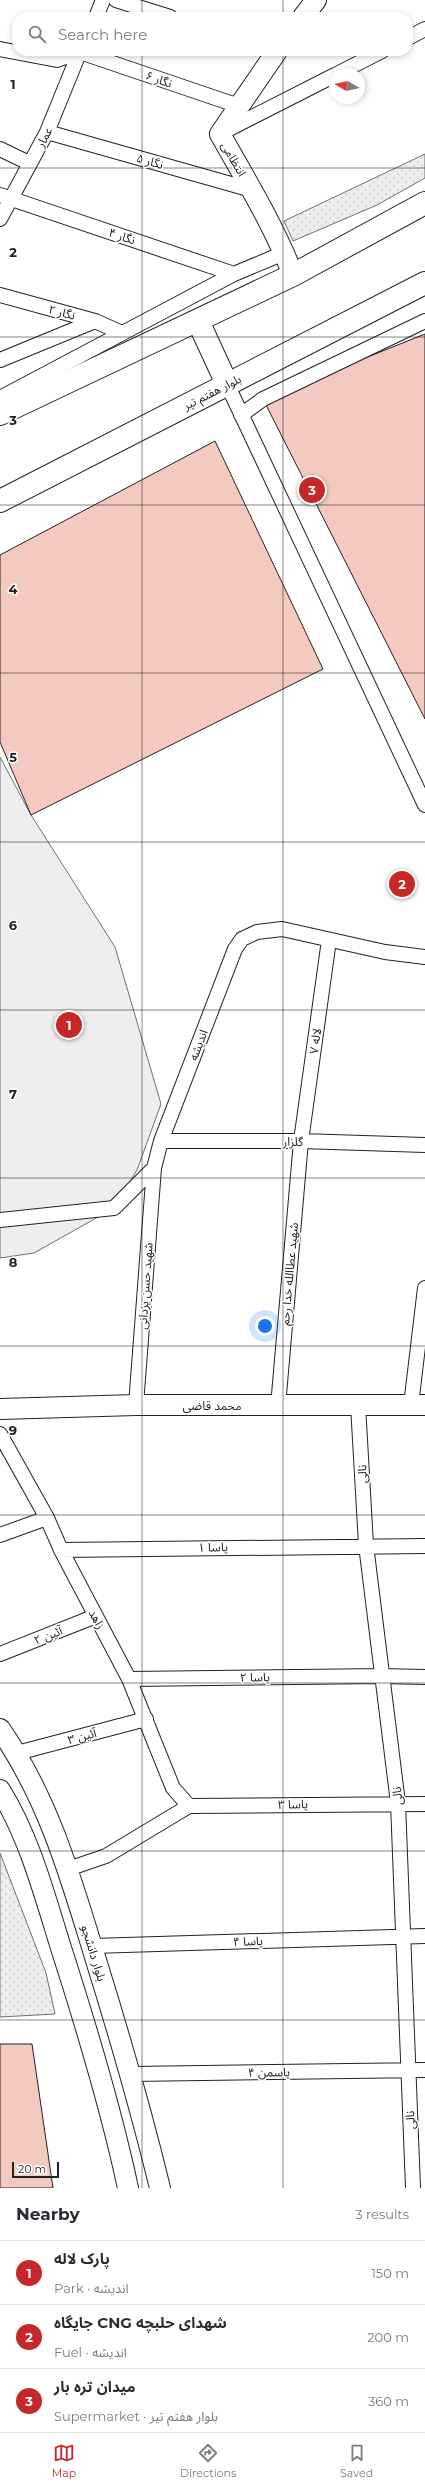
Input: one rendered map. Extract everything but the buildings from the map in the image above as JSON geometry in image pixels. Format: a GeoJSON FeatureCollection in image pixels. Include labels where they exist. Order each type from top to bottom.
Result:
{"type":"FeatureCollection","features":[{"type":"Feature","properties":{"kind":"main road"},"geometry":{"type":"LineString","coordinates":[[307,12],[316,0]]}},
{"type":"Feature","properties":{"kind":"main road","name":"انتظامی"},"geometry":{"type":"LineString","coordinates":[[274,56],[220,134],[252,190],[284,253],[293,275]]}},
{"type":"Feature","properties":{"kind":"main road"},"geometry":{"type":"LineString","coordinates":[[0,414],[293,275],[425,203]]}},
{"type":"Feature","properties":{"kind":"main road","name":"بلوار هفتم تیر"},"geometry":{"type":"LineString","coordinates":[[0,501],[425,283]]}},
{"type":"Feature","properties":{"kind":"main road"},"geometry":{"type":"LineString","coordinates":[[198,321],[227,384]]}},
{"type":"Feature","properties":{"kind":"main road","name":"محمد قاضی"},"geometry":{"type":"LineString","coordinates":[[0,1409],[136,1405],[418,1405]]}},
{"type":"Feature","properties":{"kind":"main road","name":"بلوار دانشجو"},"geometry":{"type":"LineString","coordinates":[[0,1729],[17,1753],[46,1810],[68,1869],[131,2074],[160,2188]]}},
{"type":"Feature","properties":{"kind":"main road"},"geometry":{"type":"LineString","coordinates":[[0,1790],[11,1808],[44,1893],[117,2135],[128,2188]]}},
{"type":"Feature","properties":{"kind":"main road"},"geometry":{"type":"LineString","coordinates":[[117,2135],[146,2130]]}},
{"type":"Feature","properties":{"kind":"street"},"geometry":{"type":"LineString","coordinates":[[98,12],[103,0]]}},
{"type":"Feature","properties":{"kind":"street"},"geometry":{"type":"LineString","coordinates":[[116,0],[154,12]]}},
{"type":"Feature","properties":{"kind":"street"},"geometry":{"type":"LineString","coordinates":[[413,35],[425,29]]}},
{"type":"Feature","properties":{"kind":"street"},"geometry":{"type":"LineString","coordinates":[[0,49],[12,51]]}},
{"type":"Feature","properties":{"kind":"street"},"geometry":{"type":"LineString","coordinates":[[36,56],[57,60],[67,56]]}},
{"type":"Feature","properties":{"kind":"street","name":"عمار"},"geometry":{"type":"LineString","coordinates":[[0,219],[6,197],[29,163],[47,132],[78,56]]}},
{"type":"Feature","properties":{"kind":"street","name":"نگار ۶"},"geometry":{"type":"LineString","coordinates":[[94,56],[239,106]]}},
{"type":"Feature","properties":{"kind":"street"},"geometry":{"type":"LineString","coordinates":[[348,68],[372,56]]}},
{"type":"Feature","properties":{"kind":"street"},"geometry":{"type":"LineString","coordinates":[[220,134],[329,78]]}},
{"type":"Feature","properties":{"kind":"street","name":"نگار ۵"},"geometry":{"type":"LineString","coordinates":[[47,132],[252,190]]}},
{"type":"Feature","properties":{"kind":"street"},"geometry":{"type":"LineString","coordinates":[[0,149],[29,163]]}},
{"type":"Feature","properties":{"kind":"street","name":"نگار ۴"},"geometry":{"type":"LineString","coordinates":[[6,197],[234,274]]}},
{"type":"Feature","properties":{"kind":"street"},"geometry":{"type":"LineString","coordinates":[[0,398],[234,274],[284,253]]}},
{"type":"Feature","properties":{"kind":"street","name":"نگار ۲"},"geometry":{"type":"LineString","coordinates":[[0,295],[95,321],[122,333]]}},
{"type":"Feature","properties":{"kind":"street"},"geometry":{"type":"LineString","coordinates":[[0,360],[95,321]]}},
{"type":"Feature","properties":{"kind":"street"},"geometry":{"type":"LineString","coordinates":[[240,415],[263,399],[425,321]]}},
{"type":"Feature","properties":{"kind":"street"},"geometry":{"type":"LineString","coordinates":[[227,384],[240,415],[425,805]]}},
{"type":"Feature","properties":{"kind":"street","name":"اندیشه"},"geometry":{"type":"LineString","coordinates":[[0,1220],[114,1208],[154,1168],[161,1142],[235,950],[242,939],[257,932],[282,929],[385,952],[425,957]]}},
{"type":"Feature","properties":{"kind":"street","name":"لاله ۷"},"geometry":{"type":"LineString","coordinates":[[301,1141],[329,940]]}},
{"type":"Feature","properties":{"kind":"street","name":"گلزار"},"geometry":{"type":"LineString","coordinates":[[161,1142],[301,1141],[425,1145]]}},
{"type":"Feature","properties":{"kind":"street","name":"شهید عطاالله خدا رحم"},"geometry":{"type":"LineString","coordinates":[[278,1406],[301,1141]]}},
{"type":"Feature","properties":{"kind":"street","name":"شهید حسن یزدانی"},"geometry":{"type":"LineString","coordinates":[[136,1405],[154,1168]]}},
{"type":"Feature","properties":{"kind":"street"},"geometry":{"type":"LineString","coordinates":[[418,1405],[425,1288]]}},
{"type":"Feature","properties":{"kind":"street","name":"نالی"},"geometry":{"type":"LineString","coordinates":[[358,1405],[366,1545],[381,1676],[398,1803],[413,2188]]}},
{"type":"Feature","properties":{"kind":"street","name":"زاهد"},"geometry":{"type":"LineString","coordinates":[[0,1434],[47,1518],[61,1550],[129,1679],[173,1788],[189,1806]]}},
{"type":"Feature","properties":{"kind":"street"},"geometry":{"type":"LineString","coordinates":[[0,1535],[47,1518]]}},
{"type":"Feature","properties":{"kind":"street","name":"یاسا ۱"},"geometry":{"type":"LineString","coordinates":[[61,1550],[366,1545],[425,1546]]}},
{"type":"Feature","properties":{"kind":"street","name":"آئین ۲"},"geometry":{"type":"LineString","coordinates":[[0,1654],[96,1616]]}},
{"type":"Feature","properties":{"kind":"street","name":"یاسا ۲"},"geometry":{"type":"LineString","coordinates":[[129,1679],[381,1676],[425,1677]]}},
{"type":"Feature","properties":{"kind":"street","name":"آئین ۳"},"geometry":{"type":"LineString","coordinates":[[17,1753],[146,1719]]}},
{"type":"Feature","properties":{"kind":"street","name":"یاسا ۳"},"geometry":{"type":"LineString","coordinates":[[189,1806],[398,1803],[425,1804]]}},
{"type":"Feature","properties":{"kind":"street"},"geometry":{"type":"LineString","coordinates":[[68,1869],[106,1856],[189,1806]]}},
{"type":"Feature","properties":{"kind":"street","name":"یاسا ۴"},"geometry":{"type":"LineString","coordinates":[[92,1946],[425,1936]]}},
{"type":"Feature","properties":{"kind":"street","name":"یاسمن ۴"},"geometry":{"type":"LineString","coordinates":[[131,2074],[408,2069],[425,2070]]}},
{"type":"Feature","properties":{"kind":"shaded area"},"geometry":{"type":"Polygon","coordinates":[[[425,154],[425,178],[377,205],[293,241],[284,221],[425,154]]]}},
{"type":"Feature","properties":{"kind":"shaded area"},"geometry":{"type":"Polygon","coordinates":[[[0,757],[31,815],[115,947],[161,1104],[137,1170],[114,1208],[34,1253],[0,1258],[0,757]]]}},
{"type":"Feature","properties":{"kind":"shaded area"},"geometry":{"type":"Polygon","coordinates":[[[0,1853],[46,1973],[55,2014],[0,2017],[0,1853]]]}},
{"type":"Feature","properties":{"kind":"place","name":"میدان تره بار"},"geometry":{"type":"Point","coordinates":[312,490]}},
{"type":"Feature","properties":{"kind":"place","name":"جایگاه CNG شهدای حلبچه"},"geometry":{"type":"Point","coordinates":[402,884]}},
{"type":"Feature","properties":{"kind":"place","name":"پارک لاله"},"geometry":{"type":"Point","coordinates":[69,1025]}}]}
